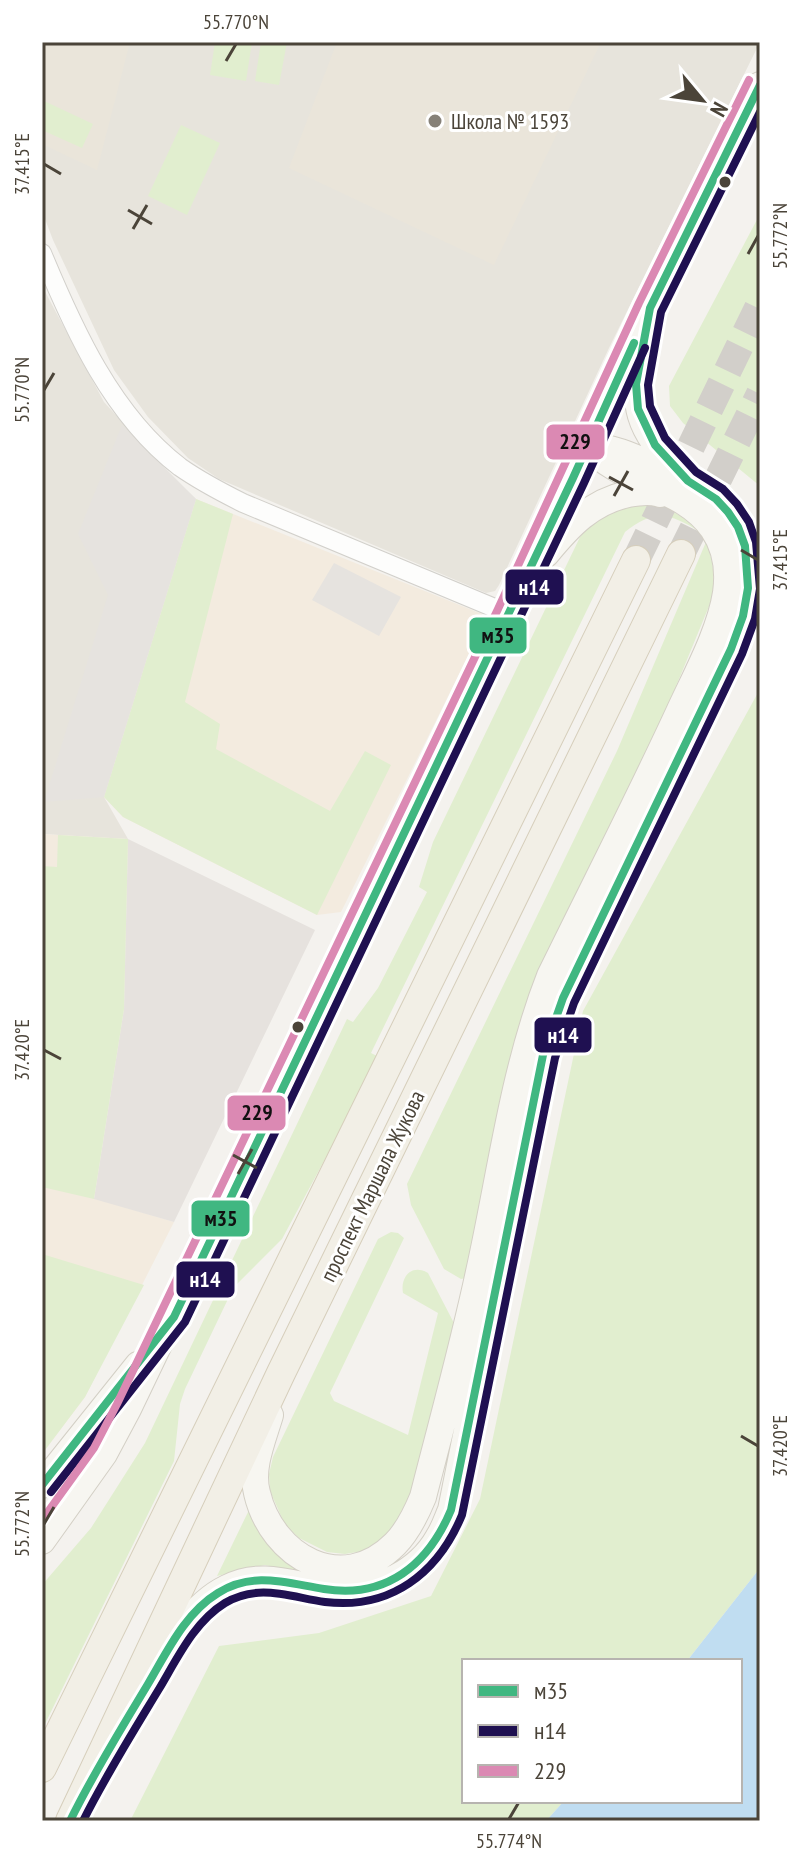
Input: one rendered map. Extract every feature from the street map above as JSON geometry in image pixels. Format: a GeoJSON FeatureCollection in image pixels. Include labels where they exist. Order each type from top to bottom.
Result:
{"type":"FeatureCollection","features":[{"type":"Feature","properties":{"kind":"main road"},"geometry":{"type":"LineString","coordinates":[[42,1541],[104,1454],[174,1317],[509,614],[650,308],[760,85]]}},
{"type":"Feature","properties":{"kind":"main road"},"geometry":{"type":"LineString","coordinates":[[281,1373],[255,1472],[256,1492],[270,1529],[283,1545],[323,1567],[348,1569],[373,1560],[395,1545],[412,1523],[423,1497],[479,1274],[526,1047],[537,1009],[550,976],[699,668],[725,596],[727,568],[722,545],[712,527],[694,510],[655,445],[638,409],[636,384],[650,308]]}},
{"type":"Feature","properties":{"kind":"main road"},"geometry":{"type":"LineString","coordinates":[[588,446],[618,450],[682,490]]}},
{"type":"Feature","properties":{"kind":"main road"},"geometry":{"type":"LineString","coordinates":[[95,1769],[186,1624],[212,1598],[228,1587],[274,1578],[341,1591],[378,1586],[403,1573],[420,1559],[438,1539],[451,1510],[543,1055],[563,998],[731,649],[743,616],[749,566],[738,527],[716,499],[682,490],[638,492],[598,504],[579,517],[524,581]]}},
{"type":"Feature","properties":{"kind":"main road","name":"проспект Маршала Жукова"},"geometry":{"type":"LineString","coordinates":[[70,1821],[281,1373],[681,554]]}},
{"type":"Feature","properties":{"kind":"main road","name":"проспект Маршала Жукова"},"geometry":{"type":"LineString","coordinates":[[44,1763],[636,560]]}},
{"type":"Feature","properties":{"kind":"main road"},"geometry":{"type":"LineString","coordinates":[[42,1485],[174,1317]]}},
{"type":"Feature","properties":{"kind":"street"},"geometry":{"type":"LineString","coordinates":[[42,253],[111,393],[147,436],[178,465],[243,503],[509,614]]}},
{"type":"Feature","properties":{"kind":"shaded area"},"geometry":{"type":"Polygon","coordinates":[[[42,42],[760,42],[609,348],[499,585],[495,591],[486,593],[219,479],[188,458],[148,417],[114,370],[42,211],[42,42]]]}},
{"type":"Feature","properties":{"kind":"shaded area"},"geometry":{"type":"Polygon","coordinates":[[[42,42],[130,42],[97,170],[42,144],[42,42]]]}},
{"type":"Feature","properties":{"kind":"shaded area","name":"Школа № 1593"},"geometry":{"type":"Polygon","coordinates":[[[337,42],[601,42],[494,265],[289,168],[337,42]]]}},
{"type":"Feature","properties":{"kind":"shaded area"},"geometry":{"type":"Polygon","coordinates":[[[42,286],[104,402],[196,499],[104,797],[128,839],[42,834],[42,286]]]}},
{"type":"Feature","properties":{"kind":"shaded area"},"geometry":{"type":"Polygon","coordinates":[[[122,425],[196,499],[104,797],[44,802],[108,595],[78,534],[122,425]]]}},
{"type":"Feature","properties":{"kind":"shaded area"},"geometry":{"type":"Polygon","coordinates":[[[196,499],[482,614],[484,621],[481,630],[341,912],[317,915],[123,817],[104,797],[196,499]]]}},
{"type":"Feature","properties":{"kind":"shaded area"},"geometry":{"type":"Polygon","coordinates":[[[334,563],[401,597],[379,636],[312,600],[334,563]]]}},
{"type":"Feature","properties":{"kind":"shaded area"},"geometry":{"type":"Polygon","coordinates":[[[42,834],[128,839],[124,1009],[94,1198],[174,1222],[85,1397],[42,1454],[42,834]]]}},
{"type":"Feature","properties":{"kind":"shaded area"},"geometry":{"type":"Polygon","coordinates":[[[128,839],[315,930],[174,1222],[94,1199],[124,1009],[128,839]]]}},
{"type":"Feature","properties":{"kind":"green space"},"geometry":{"type":"Polygon","coordinates":[[[215,42],[252,42],[246,81],[210,75],[215,42]]]}},
{"type":"Feature","properties":{"kind":"green space"},"geometry":{"type":"Polygon","coordinates":[[[261,42],[287,42],[279,85],[255,81],[261,42]]]}},
{"type":"Feature","properties":{"kind":"green space"},"geometry":{"type":"Polygon","coordinates":[[[42,100],[93,124],[82,148],[42,130],[42,100]]]}},
{"type":"Feature","properties":{"kind":"green space"},"geometry":{"type":"Polygon","coordinates":[[[181,125],[220,143],[187,215],[148,196],[181,125]]]}},
{"type":"Feature","properties":{"kind":"green space"},"geometry":{"type":"Polygon","coordinates":[[[760,214],[760,486],[683,423],[670,406],[669,386],[760,214]]]}},
{"type":"Feature","properties":{"kind":"green space"},"geometry":{"type":"Polygon","coordinates":[[[196,499],[233,514],[185,702],[220,724],[216,749],[330,811],[365,751],[391,765],[317,915],[123,817],[104,797],[196,499]]]}},
{"type":"Feature","properties":{"kind":"green space"},"geometry":{"type":"Polygon","coordinates":[[[653,504],[678,515],[700,532],[662,516],[644,520],[625,532],[371,1053],[379,1057],[373,1070],[282,1239],[237,1284],[228,1299],[180,1404],[174,1461],[42,1730],[42,1585],[91,1528],[145,1443],[347,1019],[353,1022],[378,988],[427,892],[419,887],[433,842],[580,537],[604,515],[653,504]]]}},
{"type":"Feature","properties":{"kind":"green space"},"geometry":{"type":"Polygon","coordinates":[[[706,542],[713,570],[712,599],[644,764],[466,1278],[461,1279],[444,1269],[411,1205],[407,1184],[617,751],[706,542]]]}},
{"type":"Feature","properties":{"kind":"green space"},"geometry":{"type":"Polygon","coordinates":[[[760,689],[760,1568],[689,1659],[462,1659],[462,1803],[562,1803],[546,1821],[130,1821],[219,1646],[319,1633],[431,1596],[480,1499],[583,1011],[760,689]]]}},
{"type":"Feature","properties":{"kind":"green space"},"geometry":{"type":"Polygon","coordinates":[[[58,835],[128,839],[124,1009],[94,1199],[42,1187],[42,866],[57,867],[58,835]]]}},
{"type":"Feature","properties":{"kind":"green space"},"geometry":{"type":"Polygon","coordinates":[[[391,1232],[404,1238],[330,1393],[334,1401],[408,1435],[438,1313],[403,1293],[403,1282],[408,1273],[422,1270],[428,1273],[456,1327],[414,1495],[391,1536],[363,1551],[345,1554],[327,1552],[299,1538],[285,1525],[270,1491],[269,1474],[273,1457],[378,1239],[391,1232]]]}},
{"type":"Feature","properties":{"kind":"green space"},"geometry":{"type":"Polygon","coordinates":[[[42,1254],[144,1285],[85,1397],[42,1454],[42,1254]]]}},
{"type":"Feature","properties":{"kind":"green space"},"geometry":{"type":"Polygon","coordinates":[[[249,1510],[307,1574],[265,1565],[217,1576],[249,1510]]]}},
{"type":"Feature","properties":{"kind":"water"},"geometry":{"type":"Polygon","coordinates":[[[760,1568],[760,1821],[546,1821],[562,1803],[742,1803],[742,1659],[689,1659],[760,1568]]]}},
{"type":"Feature","properties":{"kind":"tunnel"},"geometry":{"type":"LineString","coordinates":[[636,560],[760,304]]}},
{"type":"Feature","properties":{"kind":"tunnel"},"geometry":{"type":"LineString","coordinates":[[681,554],[760,394]]}},
{"type":"Feature","properties":{"kind":"transit line","name":"229"},"geometry":{"type":"LineString","coordinates":[[42,1520],[94,1448],[117,1404],[498,609],[639,303],[749,80]]}},
{"type":"Feature","properties":{"kind":"transit line","name":"м35"},"geometry":{"type":"LineString","coordinates":[[70,1821],[170,1646],[186,1622],[206,1601],[231,1586],[257,1580],[346,1591],[385,1583],[417,1562],[430,1547],[451,1510],[543,1055],[563,998],[731,649],[743,616],[748,588],[745,546],[738,527],[716,499],[688,481],[655,445],[638,409],[636,384],[650,308],[760,85]]}},
{"type":"Feature","properties":{"kind":"transit line","name":"н14"},"geometry":{"type":"LineString","coordinates":[[83,1821],[180,1654],[195,1631],[214,1611],[237,1597],[250,1594],[274,1593],[349,1603],[391,1593],[426,1570],[452,1536],[462,1515],[555,1058],[574,1003],[742,654],[755,619],[760,589],[756,542],[749,522],[723,489],[696,472],[665,438],[650,406],[648,385],[661,312],[760,112]]}},
{"type":"Feature","properties":{"kind":"transit line","name":"м35"},"geometry":{"type":"LineString","coordinates":[[42,1485],[174,1317],[573,478],[634,343]]}},
{"type":"Feature","properties":{"kind":"transit line","name":"н14"},"geometry":{"type":"LineString","coordinates":[[51,1492],[185,1322],[584,483],[645,348]]}},
{"type":"Feature","properties":{"kind":"place","name":"Школа № 1593"},"geometry":{"type":"Point","coordinates":[435,121]}}]}
